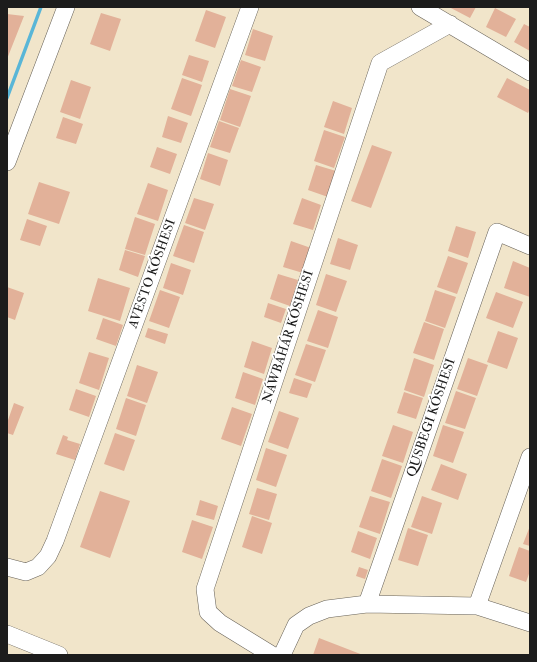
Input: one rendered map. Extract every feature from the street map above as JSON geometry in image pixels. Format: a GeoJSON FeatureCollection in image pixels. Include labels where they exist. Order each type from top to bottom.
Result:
{"type":"FeatureCollection","features":[{"type":"Feature","properties":{"kind":"street"},"geometry":{"type":"LineString","coordinates":[[7,162],[14,126],[66,7]]}},
{"type":"Feature","properties":{"kind":"street","name":"AVESTO KÓSHESI"},"geometry":{"type":"LineString","coordinates":[[7,567],[26,572],[38,567],[48,556],[55,540],[250,7]]}},
{"type":"Feature","properties":{"kind":"street"},"geometry":{"type":"LineString","coordinates":[[420,7],[530,72]]}},
{"type":"Feature","properties":{"kind":"street","name":"NÁWBÁHÁR KÓSHESI"},"geometry":{"type":"LineString","coordinates":[[272,655],[220,623],[208,612],[205,589],[380,63],[450,24]]}},
{"type":"Feature","properties":{"kind":"street","name":"QUSBEGI KÓSHESI"},"geometry":{"type":"LineString","coordinates":[[367,604],[497,232],[530,246]]}},
{"type":"Feature","properties":{"kind":"street"},"geometry":{"type":"LineString","coordinates":[[477,606],[530,457]]}},
{"type":"Feature","properties":{"kind":"street"},"geometry":{"type":"LineString","coordinates":[[282,655],[296,625],[309,616],[327,609],[367,604],[477,606],[530,623]]}},
{"type":"Feature","properties":{"kind":"street"},"geometry":{"type":"LineString","coordinates":[[7,634],[59,655]]}},
{"type":"Feature","properties":{"kind":"building"},"geometry":{"type":"Polygon","coordinates":[[[449,7],[476,7],[470,18],[449,7]]]}},
{"type":"Feature","properties":{"kind":"building"},"geometry":{"type":"Polygon","coordinates":[[[495,8],[516,19],[506,37],[486,27],[495,8]]]}},
{"type":"Feature","properties":{"kind":"building"},"geometry":{"type":"Polygon","coordinates":[[[206,10],[226,17],[215,48],[195,41],[206,10]]]}},
{"type":"Feature","properties":{"kind":"building"},"geometry":{"type":"Polygon","coordinates":[[[101,13],[121,19],[110,51],[90,44],[101,13]]]}},
{"type":"Feature","properties":{"kind":"building"},"geometry":{"type":"Polygon","coordinates":[[[7,14],[24,16],[7,59],[7,14]]]}},
{"type":"Feature","properties":{"kind":"building"},"geometry":{"type":"Polygon","coordinates":[[[524,24],[530,27],[530,51],[514,42],[524,24]]]}},
{"type":"Feature","properties":{"kind":"building"},"geometry":{"type":"Polygon","coordinates":[[[253,29],[273,36],[265,61],[245,55],[253,29]]]}},
{"type":"Feature","properties":{"kind":"building"},"geometry":{"type":"Polygon","coordinates":[[[189,55],[209,61],[202,82],[182,75],[189,55]]]}},
{"type":"Feature","properties":{"kind":"building"},"geometry":{"type":"Polygon","coordinates":[[[241,60],[261,67],[252,92],[232,86],[241,60]]]}},
{"type":"Feature","properties":{"kind":"building"},"geometry":{"type":"Polygon","coordinates":[[[182,78],[202,85],[191,116],[171,109],[182,78]]]}},
{"type":"Feature","properties":{"kind":"building"},"geometry":{"type":"Polygon","coordinates":[[[507,78],[530,90],[530,109],[528,113],[497,97],[507,78]]]}},
{"type":"Feature","properties":{"kind":"building"},"geometry":{"type":"Polygon","coordinates":[[[71,80],[91,87],[80,119],[60,112],[71,80]]]}},
{"type":"Feature","properties":{"kind":"building"},"geometry":{"type":"Polygon","coordinates":[[[230,89],[251,96],[240,127],[220,120],[230,89]]]}},
{"type":"Feature","properties":{"kind":"building"},"geometry":{"type":"Polygon","coordinates":[[[333,101],[352,108],[344,134],[324,127],[333,101]]]}},
{"type":"Feature","properties":{"kind":"building"},"geometry":{"type":"Polygon","coordinates":[[[168,116],[188,123],[181,143],[162,137],[168,116]]]}},
{"type":"Feature","properties":{"kind":"building"},"geometry":{"type":"Polygon","coordinates":[[[63,117],[83,124],[76,144],[56,138],[63,117]]]}},
{"type":"Feature","properties":{"kind":"building"},"geometry":{"type":"Polygon","coordinates":[[[219,121],[239,128],[230,153],[210,147],[219,121]]]}},
{"type":"Feature","properties":{"kind":"building"},"geometry":{"type":"Polygon","coordinates":[[[324,130],[345,137],[334,168],[314,161],[324,130]]]}},
{"type":"Feature","properties":{"kind":"building"},"geometry":{"type":"Polygon","coordinates":[[[372,145],[392,152],[371,208],[351,201],[372,145]]]}},
{"type":"Feature","properties":{"kind":"building"},"geometry":{"type":"Polygon","coordinates":[[[157,147],[177,154],[170,174],[150,167],[157,147]]]}},
{"type":"Feature","properties":{"kind":"building"},"geometry":{"type":"Polygon","coordinates":[[[208,153],[228,160],[220,186],[200,179],[208,153]]]}},
{"type":"Feature","properties":{"kind":"building"},"geometry":{"type":"Polygon","coordinates":[[[316,165],[336,171],[328,197],[308,190],[316,165]]]}},
{"type":"Feature","properties":{"kind":"building"},"geometry":{"type":"Polygon","coordinates":[[[39,182],[70,192],[59,224],[28,214],[39,182]]]}},
{"type":"Feature","properties":{"kind":"building"},"geometry":{"type":"Polygon","coordinates":[[[148,183],[168,190],[158,221],[137,214],[148,183]]]}},
{"type":"Feature","properties":{"kind":"building"},"geometry":{"type":"Polygon","coordinates":[[[194,198],[214,204],[205,230],[185,223],[194,198]]]}},
{"type":"Feature","properties":{"kind":"building"},"geometry":{"type":"Polygon","coordinates":[[[302,198],[321,205],[313,230],[293,224],[302,198]]]}},
{"type":"Feature","properties":{"kind":"building"},"geometry":{"type":"Polygon","coordinates":[[[135,217],[155,224],[145,255],[125,249],[135,217]]]}},
{"type":"Feature","properties":{"kind":"building"},"geometry":{"type":"Polygon","coordinates":[[[27,219],[47,226],[40,246],[20,240],[27,219]]]}},
{"type":"Feature","properties":{"kind":"building"},"geometry":{"type":"Polygon","coordinates":[[[184,225],[204,232],[194,263],[173,256],[184,225]]]}},
{"type":"Feature","properties":{"kind":"building"},"geometry":{"type":"Polygon","coordinates":[[[456,226],[476,232],[468,258],[448,251],[456,226]]]}},
{"type":"Feature","properties":{"kind":"building"},"geometry":{"type":"Polygon","coordinates":[[[338,238],[358,245],[350,270],[330,264],[338,238]]]}},
{"type":"Feature","properties":{"kind":"building"},"geometry":{"type":"Polygon","coordinates":[[[291,241],[311,248],[303,273],[283,267],[291,241]]]}},
{"type":"Feature","properties":{"kind":"building"},"geometry":{"type":"Polygon","coordinates":[[[125,250],[145,256],[138,277],[119,270],[125,250]]]}},
{"type":"Feature","properties":{"kind":"building"},"geometry":{"type":"Polygon","coordinates":[[[448,256],[468,263],[457,294],[437,287],[448,256]]]}},
{"type":"Feature","properties":{"kind":"building"},"geometry":{"type":"Polygon","coordinates":[[[513,261],[530,268],[530,297],[504,288],[513,261]]]}},
{"type":"Feature","properties":{"kind":"building"},"geometry":{"type":"Polygon","coordinates":[[[171,263],[191,270],[183,295],[163,288],[171,263]]]}},
{"type":"Feature","properties":{"kind":"building"},"geometry":{"type":"Polygon","coordinates":[[[278,274],[298,280],[290,306],[270,299],[278,274]]]}},
{"type":"Feature","properties":{"kind":"building"},"geometry":{"type":"Polygon","coordinates":[[[326,274],[347,281],[336,312],[316,305],[326,274]]]}},
{"type":"Feature","properties":{"kind":"building"},"geometry":{"type":"Polygon","coordinates":[[[98,278],[130,288],[120,321],[88,311],[98,278]]]}},
{"type":"Feature","properties":{"kind":"building"},"geometry":{"type":"Polygon","coordinates":[[[7,287],[24,293],[15,320],[7,317],[7,287]]]}},
{"type":"Feature","properties":{"kind":"building"},"geometry":{"type":"Polygon","coordinates":[[[160,290],[180,297],[169,328],[149,321],[160,290]]]}},
{"type":"Feature","properties":{"kind":"building"},"geometry":{"type":"Polygon","coordinates":[[[435,290],[456,297],[445,328],[425,321],[435,290]]]}},
{"type":"Feature","properties":{"kind":"building"},"geometry":{"type":"Polygon","coordinates":[[[496,292],[523,302],[513,328],[486,318],[496,292]]]}},
{"type":"Feature","properties":{"kind":"building"},"geometry":{"type":"Polygon","coordinates":[[[268,303],[286,309],[281,323],[264,317],[268,303]]]}},
{"type":"Feature","properties":{"kind":"building"},"geometry":{"type":"Polygon","coordinates":[[[318,310],[338,317],[328,348],[307,341],[318,310]]]}},
{"type":"Feature","properties":{"kind":"building"},"geometry":{"type":"Polygon","coordinates":[[[103,318],[123,325],[116,346],[96,339],[103,318]]]}},
{"type":"Feature","properties":{"kind":"building"},"geometry":{"type":"Polygon","coordinates":[[[424,322],[444,329],[434,360],[413,353],[424,322]]]}},
{"type":"Feature","properties":{"kind":"building"},"geometry":{"type":"Polygon","coordinates":[[[148,328],[168,334],[165,344],[145,337],[148,328]]]}},
{"type":"Feature","properties":{"kind":"building"},"geometry":{"type":"Polygon","coordinates":[[[498,331],[518,338],[507,369],[487,362],[498,331]]]}},
{"type":"Feature","properties":{"kind":"building"},"geometry":{"type":"Polygon","coordinates":[[[252,341],[272,348],[264,374],[244,367],[252,341]]]}},
{"type":"Feature","properties":{"kind":"building"},"geometry":{"type":"Polygon","coordinates":[[[306,344],[326,350],[315,382],[295,375],[306,344]]]}},
{"type":"Feature","properties":{"kind":"building"},"geometry":{"type":"Polygon","coordinates":[[[89,352],[109,358],[99,390],[79,383],[89,352]]]}},
{"type":"Feature","properties":{"kind":"building"},"geometry":{"type":"Polygon","coordinates":[[[414,358],[434,365],[424,397],[404,390],[414,358]]]}},
{"type":"Feature","properties":{"kind":"building"},"geometry":{"type":"Polygon","coordinates":[[[468,358],[488,365],[477,396],[457,389],[468,358]]]}},
{"type":"Feature","properties":{"kind":"building"},"geometry":{"type":"Polygon","coordinates":[[[137,365],[158,372],[147,403],[127,396],[137,365]]]}},
{"type":"Feature","properties":{"kind":"building"},"geometry":{"type":"Polygon","coordinates":[[[243,372],[263,379],[255,405],[235,398],[243,372]]]}},
{"type":"Feature","properties":{"kind":"building"},"geometry":{"type":"Polygon","coordinates":[[[294,378],[312,384],[307,398],[289,393],[294,378]]]}},
{"type":"Feature","properties":{"kind":"building"},"geometry":{"type":"Polygon","coordinates":[[[76,389],[96,396],[89,417],[69,410],[76,389]]]}},
{"type":"Feature","properties":{"kind":"building"},"geometry":{"type":"Polygon","coordinates":[[[456,391],[476,398],[465,429],[445,423],[456,391]]]}},
{"type":"Feature","properties":{"kind":"building"},"geometry":{"type":"Polygon","coordinates":[[[404,392],[423,398],[416,419],[397,413],[404,392]]]}},
{"type":"Feature","properties":{"kind":"building"},"geometry":{"type":"Polygon","coordinates":[[[126,398],[146,405],[136,436],[116,429],[126,398]]]}},
{"type":"Feature","properties":{"kind":"building"},"geometry":{"type":"Polygon","coordinates":[[[14,403],[24,407],[13,435],[7,433],[7,423],[14,403]]]}},
{"type":"Feature","properties":{"kind":"building"},"geometry":{"type":"Polygon","coordinates":[[[232,407],[252,414],[241,446],[221,439],[232,407]]]}},
{"type":"Feature","properties":{"kind":"building"},"geometry":{"type":"Polygon","coordinates":[[[279,411],[299,418],[288,449],[268,442],[279,411]]]}},
{"type":"Feature","properties":{"kind":"building"},"geometry":{"type":"Polygon","coordinates":[[[393,425],[413,432],[403,463],[382,456],[393,425]]]}},
{"type":"Feature","properties":{"kind":"building"},"geometry":{"type":"Polygon","coordinates":[[[443,425],[464,432],[453,463],[433,456],[443,425]]]}},
{"type":"Feature","properties":{"kind":"building"},"geometry":{"type":"Polygon","coordinates":[[[115,433],[135,440],[124,471],[104,464],[115,433]]]}},
{"type":"Feature","properties":{"kind":"building"},"geometry":{"type":"Polygon","coordinates":[[[63,435],[68,437],[67,440],[80,444],[75,460],[56,454],[63,435]]]}},
{"type":"Feature","properties":{"kind":"building"},"geometry":{"type":"Polygon","coordinates":[[[266,448],[287,455],[276,487],[256,480],[266,448]]]}},
{"type":"Feature","properties":{"kind":"building"},"geometry":{"type":"Polygon","coordinates":[[[382,459],[402,466],[391,498],[371,491],[382,459]]]}},
{"type":"Feature","properties":{"kind":"building"},"geometry":{"type":"Polygon","coordinates":[[[441,464],[467,474],[458,500],[431,490],[441,464]]]}},
{"type":"Feature","properties":{"kind":"building"},"geometry":{"type":"Polygon","coordinates":[[[257,488],[277,494],[269,520],[249,514],[257,488]]]}},
{"type":"Feature","properties":{"kind":"building"},"geometry":{"type":"Polygon","coordinates":[[[100,491],[130,501],[110,558],[80,547],[100,491]]]}},
{"type":"Feature","properties":{"kind":"building"},"geometry":{"type":"Polygon","coordinates":[[[370,496],[390,502],[380,534],[359,527],[370,496]]]}},
{"type":"Feature","properties":{"kind":"building"},"geometry":{"type":"Polygon","coordinates":[[[422,496],[442,503],[432,534],[411,527],[422,496]]]}},
{"type":"Feature","properties":{"kind":"building"},"geometry":{"type":"Polygon","coordinates":[[[200,500],[218,506],[214,520],[196,515],[200,500]]]}},
{"type":"Feature","properties":{"kind":"building"},"geometry":{"type":"Polygon","coordinates":[[[252,516],[272,523],[262,554],[242,547],[252,516]]]}},
{"type":"Feature","properties":{"kind":"building"},"geometry":{"type":"Polygon","coordinates":[[[192,520],[213,527],[202,559],[182,552],[192,520]]]}},
{"type":"Feature","properties":{"kind":"building"},"geometry":{"type":"Polygon","coordinates":[[[530,526],[530,546],[523,544],[530,526]]]}},
{"type":"Feature","properties":{"kind":"building"},"geometry":{"type":"Polygon","coordinates":[[[408,528],[428,535],[418,566],[398,560],[408,528]]]}},
{"type":"Feature","properties":{"kind":"building"},"geometry":{"type":"Polygon","coordinates":[[[358,531],[377,538],[370,559],[351,552],[358,531]]]}},
{"type":"Feature","properties":{"kind":"building"},"geometry":{"type":"Polygon","coordinates":[[[519,547],[530,551],[530,571],[526,582],[509,576],[519,547]]]}},
{"type":"Feature","properties":{"kind":"building"},"geometry":{"type":"Polygon","coordinates":[[[359,567],[368,570],[365,579],[356,576],[359,567]]]}},
{"type":"Feature","properties":{"kind":"building"},"geometry":{"type":"Polygon","coordinates":[[[319,638],[363,655],[313,655],[319,638]]]}},
{"type":"Feature","properties":{"kind":"waterway"},"geometry":{"type":"LineString","coordinates":[[7,98],[41,7]]}}]}
